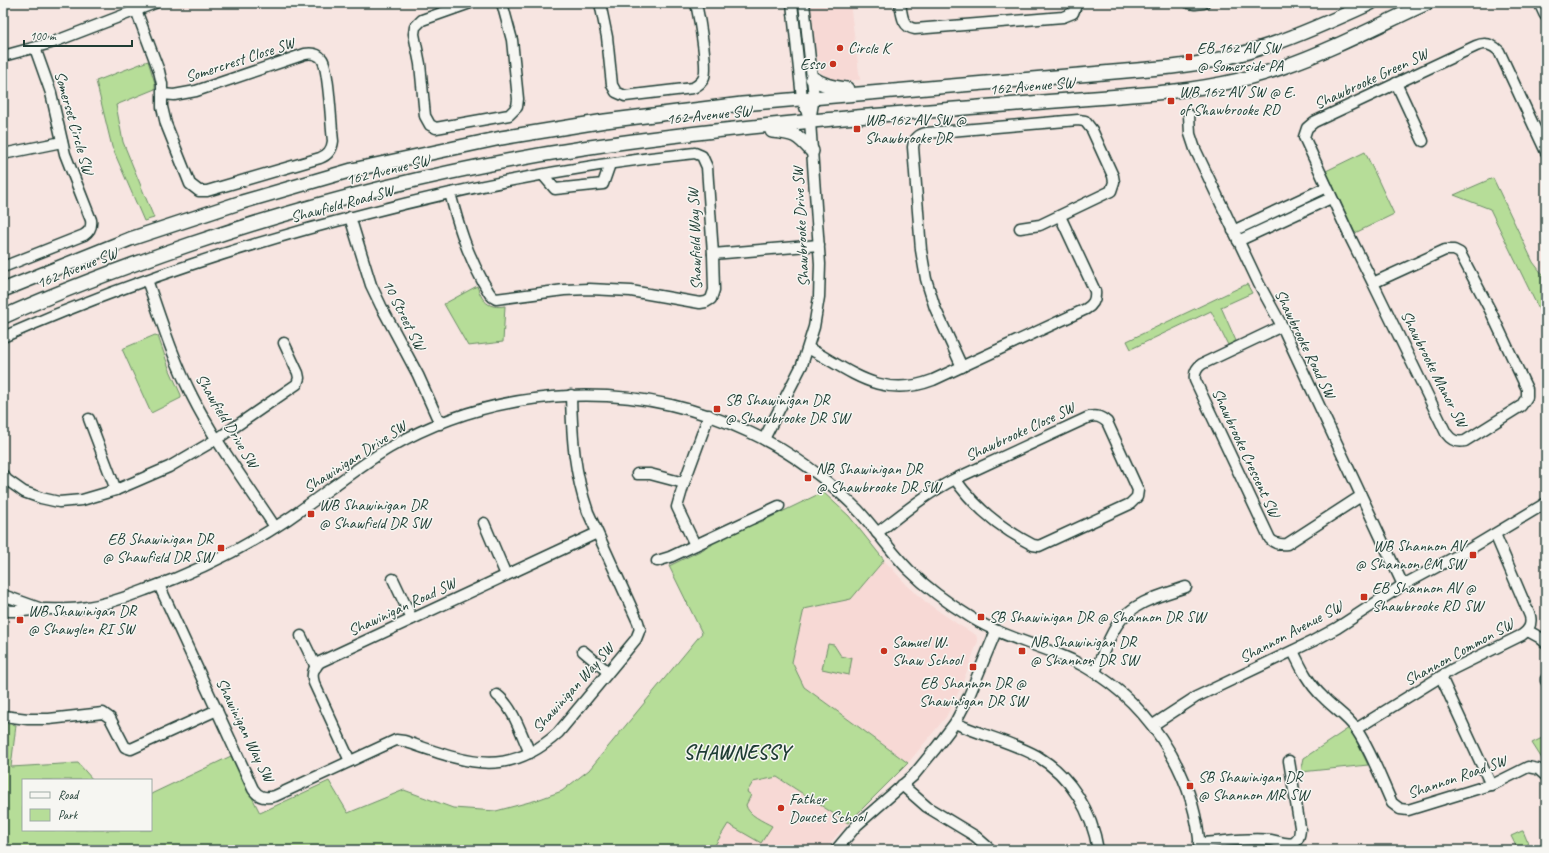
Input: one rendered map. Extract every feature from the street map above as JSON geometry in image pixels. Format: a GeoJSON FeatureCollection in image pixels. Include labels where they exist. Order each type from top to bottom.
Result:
{"type":"FeatureCollection","features":[{"type":"Feature","properties":{"kind":"main road","name":"162 Avenue SW"},"geometry":{"type":"LineString","coordinates":[[3,290],[130,239],[242,202],[352,170],[451,148],[562,127],[695,109],[1202,63],[1246,54],[1286,41],[1371,3]]}},
{"type":"Feature","properties":{"kind":"main road"},"geometry":{"type":"LineString","coordinates":[[1410,11],[1422,3]]}},
{"type":"Feature","properties":{"kind":"main road","name":"162 Avenue SW"},"geometry":{"type":"LineString","coordinates":[[3,317],[26,306],[136,263],[244,226],[322,203],[432,176],[582,148],[748,128],[810,121],[1156,93],[1217,85],[1244,79],[1300,61],[1427,3]]}},
{"type":"Feature","properties":{"kind":"main road"},"geometry":{"type":"LineString","coordinates":[[1541,3],[1546,14]]}},
{"type":"Feature","properties":{"kind":"main road"},"geometry":{"type":"LineString","coordinates":[[812,78],[831,87],[877,92]]}},
{"type":"Feature","properties":{"kind":"main road"},"geometry":{"type":"LineString","coordinates":[[748,128],[789,133],[797,136],[812,151]]}},
{"type":"Feature","properties":{"kind":"street"},"geometry":{"type":"LineString","coordinates":[[3,56],[35,48],[58,40],[155,3]]}},
{"type":"Feature","properties":{"kind":"street"},"geometry":{"type":"LineString","coordinates":[[470,3],[422,20],[415,27],[414,34],[420,64],[425,116],[430,125],[436,128],[509,115],[517,107],[518,99],[515,62],[508,20],[502,3]]}},
{"type":"Feature","properties":{"kind":"street"},"geometry":{"type":"LineString","coordinates":[[600,3],[612,85],[619,94],[625,96],[693,88],[701,83],[705,74],[701,32],[696,3]]}},
{"type":"Feature","properties":{"kind":"street"},"geometry":{"type":"LineString","coordinates":[[792,3],[808,98]]}},
{"type":"Feature","properties":{"kind":"street"},"geometry":{"type":"LineString","coordinates":[[804,3],[812,78],[808,98]]}},
{"type":"Feature","properties":{"kind":"street"},"geometry":{"type":"LineString","coordinates":[[900,3],[903,21],[908,27],[916,29],[1063,17],[1073,13],[1077,3]]}},
{"type":"Feature","properties":{"kind":"street"},"geometry":{"type":"LineString","coordinates":[[1189,3],[1204,3]]}},
{"type":"Feature","properties":{"kind":"street","name":"Somercrest Close SW"},"geometry":{"type":"LineString","coordinates":[[136,10],[159,71],[164,117],[169,134],[190,184],[199,191],[207,191],[320,158],[331,149],[333,141],[326,72],[322,59],[316,54],[305,54],[196,91],[174,95],[162,94]]}},
{"type":"Feature","properties":{"kind":"street","name":"Shawbrooke Green SW"},"geometry":{"type":"LineString","coordinates":[[1327,187],[1304,137],[1307,128],[1314,122],[1396,83],[1479,45],[1485,44],[1492,45],[1499,51],[1546,152]]}},
{"type":"Feature","properties":{"kind":"street","name":"Somerset Circle SW"},"geometry":{"type":"LineString","coordinates":[[3,268],[84,234],[90,228],[91,220],[70,169],[62,142],[51,93],[35,48]]}},
{"type":"Feature","properties":{"kind":"street"},"geometry":{"type":"LineString","coordinates":[[1396,83],[1423,141]]}},
{"type":"Feature","properties":{"kind":"street","name":"Shawbrooke Drive SW"},"geometry":{"type":"LineString","coordinates":[[764,439],[798,374],[814,327],[819,297],[821,273],[808,98]]}},
{"type":"Feature","properties":{"kind":"street","name":"Shawbrooke Road SW"},"geometry":{"type":"LineString","coordinates":[[1189,115],[1190,134],[1195,149],[1233,231],[1282,326],[1403,585]]}},
{"type":"Feature","properties":{"kind":"street"},"geometry":{"type":"LineString","coordinates":[[962,367],[935,308],[923,265],[913,147],[917,138],[922,134],[927,133],[1078,120],[1085,122],[1092,130],[1114,176],[1113,187],[1108,193],[1040,225],[1020,228]]}},
{"type":"Feature","properties":{"kind":"street"},"geometry":{"type":"LineString","coordinates":[[3,154],[62,142]]}},
{"type":"Feature","properties":{"kind":"street","name":"Shawfield Road SW"},"geometry":{"type":"LineString","coordinates":[[3,337],[93,300],[229,251],[350,217],[450,193],[543,175],[610,164],[695,153],[702,156]]}},
{"type":"Feature","properties":{"kind":"street","name":"Shawfield Way SW"},"geometry":{"type":"LineString","coordinates":[[450,193],[461,235],[468,253],[489,293],[496,299],[564,290],[590,289],[631,291],[703,303],[711,299],[714,290],[714,254],[707,167],[702,156]]}},
{"type":"Feature","properties":{"kind":"street"},"geometry":{"type":"LineString","coordinates":[[543,175],[555,189],[603,184],[610,164]]}},
{"type":"Feature","properties":{"kind":"street"},"geometry":{"type":"LineString","coordinates":[[1233,231],[1327,187]]}},
{"type":"Feature","properties":{"kind":"street","name":"Shawbrooke Manor SW"},"geometry":{"type":"LineString","coordinates":[[1327,187],[1331,198],[1446,434],[1457,442],[1465,441],[1525,402],[1527,397],[1527,389],[1490,310],[1460,253],[1454,250],[1445,250],[1373,283]]}},
{"type":"Feature","properties":{"kind":"street"},"geometry":{"type":"LineString","coordinates":[[1238,241],[1331,198]]}},
{"type":"Feature","properties":{"kind":"street"},"geometry":{"type":"LineString","coordinates":[[808,348],[861,378],[877,384],[892,387],[913,386],[925,383],[962,367],[1086,310],[1093,303],[1096,295],[1095,291],[1060,216]]}},
{"type":"Feature","properties":{"kind":"street","name":"10 Street SW"},"geometry":{"type":"LineString","coordinates":[[350,217],[371,285],[418,375],[440,424]]}},
{"type":"Feature","properties":{"kind":"street"},"geometry":{"type":"LineString","coordinates":[[714,254],[819,245]]}},
{"type":"Feature","properties":{"kind":"street","name":"Shawfield Drive SW"},"geometry":{"type":"LineString","coordinates":[[147,280],[180,371],[192,396],[217,439],[275,527]]}},
{"type":"Feature","properties":{"kind":"street","name":"Shawbrooke Crescent SW"},"geometry":{"type":"LineString","coordinates":[[1282,326],[1202,364],[1195,372],[1195,380],[1270,539],[1277,544],[1287,544],[1361,496]]}},
{"type":"Feature","properties":{"kind":"street"},"geometry":{"type":"LineString","coordinates":[[3,475],[7,480],[24,492],[51,501],[71,502],[116,490],[170,467],[217,439],[297,384],[299,378],[298,373],[284,342]]}},
{"type":"Feature","properties":{"kind":"street","name":"Shawinigan Drive SW"},"geometry":{"type":"LineString","coordinates":[[3,610],[17,612],[79,608],[96,605],[130,596],[196,570],[236,550],[275,527],[386,450],[459,416],[510,402],[570,395],[614,396],[668,404],[709,415],[764,439],[784,450],[821,476],[857,509],[908,570],[947,602],[986,627],[1053,652],[1095,672],[1124,695],[1153,725],[1176,764],[1183,778],[1193,808],[1200,846]]}},
{"type":"Feature","properties":{"kind":"street","name":"Shawinigan Way SW"},"geometry":{"type":"LineString","coordinates":[[159,585],[253,789],[262,797],[266,798],[274,796],[396,740],[404,741],[455,759],[479,763],[502,762],[530,753],[558,733],[636,639],[640,629],[640,625],[597,533],[583,498],[576,467],[570,395]]}},
{"type":"Feature","properties":{"kind":"street"},"geometry":{"type":"LineString","coordinates":[[695,545],[677,507],[684,483],[709,415]]}},
{"type":"Feature","properties":{"kind":"street","name":"Shawbrooke Close SW"},"geometry":{"type":"LineString","coordinates":[[877,533],[919,501],[955,479],[1094,416],[1099,416],[1107,422],[1138,490],[1137,497],[1130,504],[1039,546],[1033,545],[1001,526],[979,507],[955,479]]}},
{"type":"Feature","properties":{"kind":"street"},"geometry":{"type":"LineString","coordinates":[[89,419],[116,490]]}},
{"type":"Feature","properties":{"kind":"street"},"geometry":{"type":"LineString","coordinates":[[637,474],[650,474],[684,483]]}},
{"type":"Feature","properties":{"kind":"street","name":"Shannon Avenue SW"},"geometry":{"type":"LineString","coordinates":[[1153,725],[1196,697],[1293,651],[1337,628],[1403,585],[1495,534],[1546,503]]}},
{"type":"Feature","properties":{"kind":"street"},"geometry":{"type":"LineString","coordinates":[[657,561],[779,506]]}},
{"type":"Feature","properties":{"kind":"street"},"geometry":{"type":"LineString","coordinates":[[484,523],[506,575]]}},
{"type":"Feature","properties":{"kind":"street","name":"Shawinigan Road SW"},"geometry":{"type":"LineString","coordinates":[[316,667],[320,662],[597,533]]}},
{"type":"Feature","properties":{"kind":"street","name":"Shannon Common SW"},"geometry":{"type":"LineString","coordinates":[[1356,729],[1441,676],[1528,631],[1531,621],[1530,616],[1495,534]]}},
{"type":"Feature","properties":{"kind":"street"},"geometry":{"type":"LineString","coordinates":[[393,579],[412,619]]}},
{"type":"Feature","properties":{"kind":"street"},"geometry":{"type":"LineString","coordinates":[[1095,672],[1117,625],[1123,618],[1147,600],[1186,587]]}},
{"type":"Feature","properties":{"kind":"street","name":"Shawinigan Drive SW"},"geometry":{"type":"LineString","coordinates":[[3,596],[44,610]]}},
{"type":"Feature","properties":{"kind":"street"},"geometry":{"type":"LineString","coordinates":[[836,850],[857,825],[924,764],[955,723],[969,696],[996,631]]}},
{"type":"Feature","properties":{"kind":"street"},"geometry":{"type":"LineString","coordinates":[[1528,631],[1546,643]]}},
{"type":"Feature","properties":{"kind":"street"},"geometry":{"type":"LineString","coordinates":[[301,636],[316,667],[312,676],[314,683],[350,761]]}},
{"type":"Feature","properties":{"kind":"street"},"geometry":{"type":"LineString","coordinates":[[583,651],[608,672]]}},
{"type":"Feature","properties":{"kind":"street","name":"Shannon Road SW"},"geometry":{"type":"LineString","coordinates":[[1293,651],[1305,676],[1313,687],[1323,698],[1346,717],[1356,729],[1392,803],[1400,810],[1408,810],[1491,785],[1528,767],[1538,769],[1546,776]]}},
{"type":"Feature","properties":{"kind":"street"},"geometry":{"type":"LineString","coordinates":[[1441,676],[1491,785]]}},
{"type":"Feature","properties":{"kind":"street"},"geometry":{"type":"LineString","coordinates":[[497,695],[511,713],[530,753]]}},
{"type":"Feature","properties":{"kind":"street"},"geometry":{"type":"LineString","coordinates":[[3,716],[49,719],[103,713],[110,718],[125,747],[131,749],[217,710]]}},
{"type":"Feature","properties":{"kind":"street"},"geometry":{"type":"LineString","coordinates":[[955,723],[1036,756],[1057,771],[1069,783],[1087,813],[1094,832],[1098,850]]}},
{"type":"Feature","properties":{"kind":"street"},"geometry":{"type":"LineString","coordinates":[[1200,846],[1252,840],[1271,840],[1287,844],[1296,841],[1299,837],[1300,827],[1289,761]]}},
{"type":"Feature","properties":{"kind":"street"},"geometry":{"type":"LineString","coordinates":[[902,785],[927,807],[976,836],[991,850]]}},
{"type":"Feature","properties":{"kind":"shaded area"},"geometry":{"type":"Polygon","coordinates":[[[807,3],[850,3],[860,80],[833,81],[820,72],[807,3]]]}},
{"type":"Feature","properties":{"kind":"shaded area","name":"Samuel W. Shaw School"},"geometry":{"type":"Polygon","coordinates":[[[884,560],[907,585],[927,603],[976,635],[978,641],[961,687],[946,717],[908,763],[804,687],[792,662],[804,609],[851,599],[884,560]]]}},
{"type":"Feature","properties":{"kind":"shaded area","name":"Father Doucet School"},"geometry":{"type":"Polygon","coordinates":[[[777,777],[848,823],[835,837],[826,850],[712,850],[753,782],[777,777]]]}},
{"type":"Feature","properties":{"kind":"green space"},"geometry":{"type":"Polygon","coordinates":[[[148,61],[155,83],[155,89],[116,105],[123,142],[154,218],[144,221],[112,147],[96,81],[148,61]]]}},
{"type":"Feature","properties":{"kind":"green space"},"geometry":{"type":"Polygon","coordinates":[[[1365,152],[1394,214],[1355,233],[1326,171],[1365,152]]]}},
{"type":"Feature","properties":{"kind":"green space"},"geometry":{"type":"Polygon","coordinates":[[[1493,178],[1533,262],[1546,279],[1546,324],[1490,209],[1454,195],[1493,178]]]}},
{"type":"Feature","properties":{"kind":"green space"},"geometry":{"type":"Polygon","coordinates":[[[1247,284],[1252,293],[1221,307],[1236,341],[1228,345],[1211,311],[1131,349],[1127,341],[1247,284]]]}},
{"type":"Feature","properties":{"kind":"green space"},"geometry":{"type":"Polygon","coordinates":[[[477,286],[486,303],[499,307],[505,306],[503,342],[468,346],[444,304],[477,286]]]}},
{"type":"Feature","properties":{"kind":"green space"},"geometry":{"type":"Polygon","coordinates":[[[155,335],[158,336],[181,398],[151,413],[122,349],[155,335]]]}},
{"type":"Feature","properties":{"kind":"green space"},"geometry":{"type":"Polygon","coordinates":[[[823,492],[849,516],[884,560],[851,599],[804,609],[792,662],[804,687],[908,763],[848,823],[777,777],[753,782],[747,792],[751,795],[746,805],[747,809],[756,817],[772,826],[761,843],[728,824],[712,850],[3,850],[3,723],[16,725],[11,767],[78,763],[92,779],[22,779],[22,831],[152,831],[152,794],[231,756],[260,813],[329,781],[348,813],[404,790],[453,808],[496,811],[537,800],[562,791],[589,770],[702,633],[669,566],[712,545],[712,543],[720,538],[725,538],[726,535],[736,530],[741,530],[750,525],[761,522],[823,492]]]}},
{"type":"Feature","properties":{"kind":"green space"},"geometry":{"type":"Polygon","coordinates":[[[828,644],[834,645],[841,656],[852,657],[849,675],[822,669],[828,644]]]}},
{"type":"Feature","properties":{"kind":"green space"},"geometry":{"type":"Polygon","coordinates":[[[1349,728],[1368,765],[1301,772],[1304,758],[1349,728]]]}},
{"type":"Feature","properties":{"kind":"green space"},"geometry":{"type":"Polygon","coordinates":[[[1546,736],[1546,765],[1532,743],[1546,736]]]}},
{"type":"Feature","properties":{"kind":"green space"},"geometry":{"type":"Polygon","coordinates":[[[1522,831],[1531,850],[1518,850],[1511,836],[1522,831]]]}},
{"type":"Feature","properties":{"kind":"place","name":"Circle K"},"geometry":{"type":"Point","coordinates":[840,48]}},
{"type":"Feature","properties":{"kind":"place","name":"EB 162 AV SW @ Somerside PA"},"geometry":{"type":"Point","coordinates":[1189,57]}},
{"type":"Feature","properties":{"kind":"place","name":"Esso"},"geometry":{"type":"Point","coordinates":[833,64]}},
{"type":"Feature","properties":{"kind":"place","name":"WB 162 AV SW @ E. of Shawbrooke RD"},"geometry":{"type":"Point","coordinates":[1171,101]}},
{"type":"Feature","properties":{"kind":"place","name":"WB 162 AV SW @ Shawbrooke DR"},"geometry":{"type":"Point","coordinates":[857,129]}},
{"type":"Feature","properties":{"kind":"place","name":"SB Shawinigan DR @ Shawbrooke DR SW"},"geometry":{"type":"Point","coordinates":[717,409]}},
{"type":"Feature","properties":{"kind":"place","name":"NB Shawinigan DR @ Shawbrooke DR SW"},"geometry":{"type":"Point","coordinates":[808,478]}},
{"type":"Feature","properties":{"kind":"place","name":"WB Shawinigan DR @ Shawfield DR SW"},"geometry":{"type":"Point","coordinates":[311,514]}},
{"type":"Feature","properties":{"kind":"place","name":"EB Shawinigan DR @ Shawfield DR SW"},"geometry":{"type":"Point","coordinates":[221,548]}},
{"type":"Feature","properties":{"kind":"place","name":"WB Shannon AV @ Shannon CM SW"},"geometry":{"type":"Point","coordinates":[1473,555]}},
{"type":"Feature","properties":{"kind":"place","name":"EB Shannon AV @ Shawbrooke RD SW"},"geometry":{"type":"Point","coordinates":[1364,597]}},
{"type":"Feature","properties":{"kind":"place","name":"SB Shawinigan DR @ Shannon DR SW"},"geometry":{"type":"Point","coordinates":[981,617]}},
{"type":"Feature","properties":{"kind":"place","name":"WB Shawinigan DR @ Shawglen RI SW"},"geometry":{"type":"Point","coordinates":[20,620]}},
{"type":"Feature","properties":{"kind":"place","name":"Samuel W. Shaw School"},"geometry":{"type":"Point","coordinates":[884,651]}},
{"type":"Feature","properties":{"kind":"place","name":"NB Shawinigan DR @ Shannon DR SW"},"geometry":{"type":"Point","coordinates":[1022,651]}},
{"type":"Feature","properties":{"kind":"place","name":"EB Shannon DR @ Shawinigan DR SW"},"geometry":{"type":"Point","coordinates":[973,667]}},
{"type":"Feature","properties":{"kind":"place","name":"SB Shawinigan DR @ Shannon MR SW"},"geometry":{"type":"Point","coordinates":[1190,786]}},
{"type":"Feature","properties":{"kind":"place","name":"Father Doucet School"},"geometry":{"type":"Point","coordinates":[781,808]}},
{"type":"Feature","properties":{"kind":"district","name":"SHAWNESSY"},"geometry":{"type":"Point","coordinates":[737,752]}}]}
